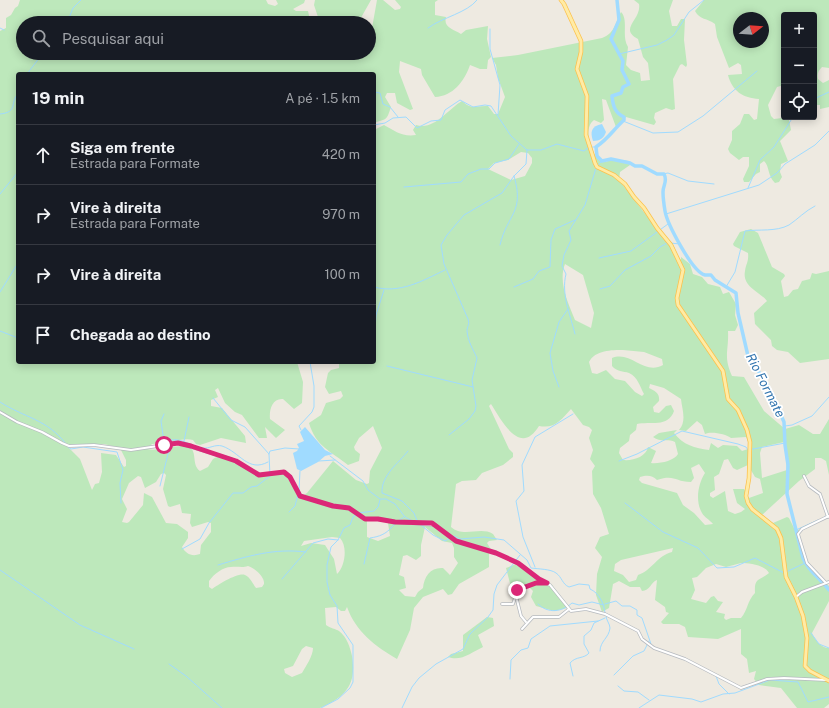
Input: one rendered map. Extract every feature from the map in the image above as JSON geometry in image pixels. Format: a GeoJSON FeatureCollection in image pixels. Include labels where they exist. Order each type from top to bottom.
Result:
{"type":"FeatureCollection","features":[{"type":"Feature","properties":{"kind":"main road"},"geometry":{"type":"LineString","coordinates":[[561,0],[580,41],[581,52],[577,69],[587,96],[586,135],[595,164],[597,167],[614,175],[625,184],[671,245],[680,261],[683,270],[677,298],[678,305],[723,371],[728,399],[738,410],[748,430],[750,442],[750,478],[746,496],[752,509],[777,529],[784,550],[786,577],[803,616],[807,638],[805,666],[810,671],[828,681]]}},
{"type":"Feature","properties":{"kind":"street"},"geometry":{"type":"LineString","coordinates":[[0,412],[17,422],[42,432],[69,446],[94,445],[131,450],[183,444],[236,461],[259,475],[284,472],[290,477],[297,493],[302,497],[333,506],[349,508],[365,519],[378,519],[395,522],[432,523],[456,541],[496,553],[518,563],[539,579],[547,583],[568,609],[576,611],[586,609],[605,614],[638,631],[642,640],[654,648],[685,659],[741,688],[767,679],[784,678],[828,681]]}},
{"type":"Feature","properties":{"kind":"street"},"geometry":{"type":"LineString","coordinates":[[796,597],[802,592],[828,582],[807,563],[798,534],[802,528],[828,517],[820,494],[809,486],[804,476]]}},
{"type":"Feature","properties":{"kind":"street"},"geometry":{"type":"LineString","coordinates":[[502,604],[513,604],[518,589],[531,584],[547,583]]}},
{"type":"Feature","properties":{"kind":"street"},"geometry":{"type":"LineString","coordinates":[[515,595],[521,616],[526,622]]}},
{"type":"Feature","properties":{"kind":"street"},"geometry":{"type":"LineString","coordinates":[[522,629],[526,622],[535,616],[558,617],[568,609]]}},
{"type":"Feature","properties":{"kind":"green space"},"geometry":{"type":"Polygon","coordinates":[[[20,0],[266,0],[268,4],[275,6],[278,4],[276,0],[305,0],[304,3],[293,9],[296,11],[308,11],[309,16],[16,16],[16,60],[376,60],[376,16],[374,16],[377,0],[383,0],[395,10],[400,9],[401,7],[395,0],[438,0],[435,2],[435,15],[446,17],[446,24],[461,34],[466,30],[488,26],[487,39],[491,57],[488,60],[487,69],[480,69],[470,65],[465,77],[457,87],[447,94],[435,97],[422,75],[421,69],[400,61],[399,72],[413,109],[410,110],[397,103],[395,93],[387,93],[385,97],[391,107],[388,115],[386,119],[376,122],[376,72],[16,72],[16,364],[298,364],[303,382],[302,403],[294,409],[283,399],[279,399],[272,405],[270,419],[285,430],[276,438],[265,427],[267,438],[259,438],[242,415],[235,412],[225,403],[218,388],[215,390],[218,397],[211,400],[211,406],[222,408],[245,436],[246,443],[221,438],[200,445],[196,444],[193,440],[185,439],[152,444],[147,449],[156,450],[178,446],[189,446],[192,449],[197,468],[200,471],[208,467],[213,459],[224,456],[236,460],[256,474],[276,473],[284,470],[295,489],[302,496],[307,493],[333,461],[356,480],[367,484],[369,483],[370,471],[382,448],[373,426],[359,438],[354,447],[360,454],[359,461],[348,465],[320,443],[312,431],[309,423],[321,415],[326,403],[340,399],[343,396],[341,391],[329,394],[325,387],[328,373],[331,370],[339,368],[339,364],[376,364],[376,129],[384,125],[403,134],[416,135],[413,130],[416,125],[423,126],[435,122],[462,101],[472,107],[488,106],[494,114],[498,114],[505,97],[498,78],[496,65],[492,58],[518,55],[602,38],[610,33],[621,12],[624,19],[625,38],[628,47],[626,65],[631,70],[640,73],[641,81],[650,80],[648,63],[643,57],[638,39],[632,35],[630,31],[630,27],[639,9],[639,4],[634,0],[673,0],[669,11],[672,26],[677,26],[681,19],[685,19],[684,40],[687,65],[686,67],[682,64],[680,65],[673,79],[675,109],[672,110],[666,108],[655,113],[654,118],[656,122],[654,125],[626,117],[616,127],[606,100],[602,99],[604,120],[601,123],[594,120],[591,124],[588,134],[589,140],[593,151],[599,160],[605,162],[614,159],[629,161],[630,165],[620,172],[619,180],[681,260],[681,257],[690,264],[693,274],[702,277],[708,284],[720,287],[723,294],[729,292],[736,304],[735,315],[738,325],[735,331],[728,331],[727,358],[732,376],[744,377],[764,411],[785,429],[799,425],[813,434],[820,434],[829,419],[829,475],[826,461],[821,458],[815,458],[815,469],[799,481],[762,515],[773,523],[787,517],[789,518],[794,528],[799,530],[797,535],[808,564],[829,586],[829,601],[812,633],[823,647],[829,648],[829,704],[824,708],[797,708],[781,688],[759,685],[754,679],[756,671],[749,673],[747,659],[741,654],[741,629],[718,639],[688,637],[685,627],[679,624],[663,624],[661,622],[669,613],[666,612],[665,607],[655,600],[657,580],[645,591],[642,591],[640,587],[630,587],[619,581],[613,584],[609,608],[602,612],[596,595],[597,574],[602,557],[595,548],[600,537],[609,534],[601,508],[593,494],[592,471],[595,466],[590,459],[593,450],[589,438],[592,430],[583,425],[571,409],[554,425],[545,427],[539,426],[532,435],[525,438],[518,437],[506,427],[491,404],[489,406],[509,449],[513,453],[513,457],[503,465],[482,473],[476,480],[462,481],[456,484],[451,527],[461,532],[483,531],[493,534],[497,540],[489,541],[487,543],[492,551],[489,553],[489,567],[459,584],[452,594],[448,595],[443,589],[423,597],[414,608],[410,630],[397,659],[367,638],[356,624],[347,607],[345,611],[341,611],[336,607],[325,608],[326,625],[339,631],[346,639],[352,656],[353,666],[353,675],[347,689],[329,704],[320,708],[0,708],[0,31],[6,28],[6,18],[11,15],[18,6],[20,0]],[[521,152],[508,160],[494,163],[488,169],[511,180],[525,176],[532,163],[532,158],[528,153],[521,152]],[[565,264],[563,285],[567,300],[575,320],[591,328],[594,313],[583,275],[565,264]],[[623,350],[609,351],[595,355],[589,362],[592,373],[597,374],[606,370],[615,379],[625,381],[635,392],[642,396],[644,394],[637,380],[629,373],[614,368],[612,366],[612,358],[619,356],[625,357],[644,366],[656,368],[663,365],[662,359],[644,352],[623,350]],[[650,384],[649,388],[658,394],[659,398],[659,401],[653,407],[654,412],[659,413],[666,406],[671,405],[674,411],[668,420],[663,422],[637,424],[636,430],[630,435],[629,441],[620,448],[619,453],[623,460],[631,460],[642,456],[648,447],[656,451],[651,463],[670,460],[678,454],[675,442],[669,440],[659,440],[653,437],[659,433],[677,430],[674,433],[681,440],[699,448],[709,450],[711,443],[718,448],[723,445],[737,446],[742,451],[748,449],[748,441],[746,437],[731,438],[718,433],[705,434],[702,425],[697,421],[686,431],[679,430],[683,423],[681,399],[664,388],[650,384]],[[784,442],[762,447],[760,453],[762,478],[787,470],[784,442]],[[78,444],[68,447],[80,459],[92,490],[95,484],[99,483],[102,472],[101,453],[116,455],[124,467],[126,466],[126,460],[120,448],[104,444],[78,444]],[[728,459],[724,460],[719,474],[714,477],[715,490],[710,493],[710,496],[713,498],[725,491],[728,511],[735,514],[745,509],[737,503],[733,489],[744,489],[749,498],[763,493],[760,479],[755,477],[748,465],[737,470],[733,468],[728,459]],[[699,464],[691,468],[694,478],[691,482],[671,478],[657,480],[651,476],[640,477],[639,480],[642,483],[677,493],[683,505],[694,513],[705,525],[713,524],[703,514],[700,508],[698,493],[705,473],[699,464]],[[164,473],[161,474],[156,482],[145,488],[141,477],[138,476],[129,483],[122,499],[127,509],[122,522],[129,522],[143,505],[144,493],[152,497],[166,523],[177,524],[188,532],[188,538],[182,547],[185,551],[192,555],[200,554],[201,545],[211,532],[211,523],[208,522],[192,527],[190,523],[191,514],[182,513],[180,504],[170,507],[168,506],[163,489],[166,475],[164,473]],[[381,520],[367,521],[367,537],[378,541],[390,536],[388,523],[381,520]],[[425,527],[421,545],[421,556],[416,560],[407,555],[403,556],[399,575],[404,577],[406,588],[399,590],[405,596],[415,597],[423,588],[429,573],[435,569],[443,568],[450,575],[458,563],[454,557],[454,548],[452,543],[442,541],[425,527]],[[332,537],[304,541],[301,546],[311,543],[325,545],[334,559],[337,574],[340,571],[344,561],[345,551],[340,538],[332,537]],[[673,548],[621,560],[615,564],[614,571],[623,575],[629,582],[636,580],[638,575],[647,570],[663,556],[672,552],[673,548]],[[741,563],[726,567],[716,564],[706,568],[697,577],[692,578],[695,590],[691,599],[706,603],[711,597],[714,596],[718,601],[723,602],[716,612],[725,614],[724,618],[726,620],[731,618],[741,618],[750,599],[755,593],[756,582],[769,573],[764,568],[752,564],[741,563]],[[248,566],[228,567],[219,571],[209,581],[209,587],[212,589],[228,579],[238,575],[245,575],[256,588],[262,587],[264,581],[259,573],[248,566]],[[306,646],[302,649],[293,666],[284,669],[285,673],[292,677],[302,673],[311,658],[313,648],[306,646]]]}},
{"type":"Feature","properties":{"kind":"green space"},"geometry":{"type":"Polygon","coordinates":[[[315,0],[371,0],[362,16],[318,16],[314,5],[315,0]]]}},
{"type":"Feature","properties":{"kind":"green space"},"geometry":{"type":"Polygon","coordinates":[[[704,0],[829,0],[829,68],[822,67],[819,71],[818,79],[823,83],[829,80],[829,107],[820,109],[820,105],[817,105],[817,12],[781,12],[781,86],[777,87],[768,105],[771,116],[774,119],[781,118],[781,120],[789,120],[791,130],[780,141],[788,161],[781,164],[780,172],[782,177],[779,182],[775,183],[772,180],[764,161],[760,164],[760,172],[756,174],[749,182],[744,182],[743,179],[749,166],[749,157],[743,157],[739,160],[730,153],[728,149],[732,140],[732,131],[740,124],[744,114],[749,114],[754,120],[757,119],[759,99],[748,97],[739,93],[732,85],[728,75],[742,74],[741,65],[738,63],[729,68],[717,37],[715,24],[697,14],[695,11],[704,0]]]}},
{"type":"Feature","properties":{"kind":"green space"},"geometry":{"type":"Polygon","coordinates":[[[751,229],[758,233],[772,267],[785,276],[781,281],[784,297],[788,296],[793,290],[798,289],[802,281],[810,279],[812,273],[816,274],[829,271],[829,359],[800,363],[788,352],[777,350],[772,346],[771,340],[755,324],[754,313],[767,301],[746,281],[745,271],[748,253],[734,246],[733,244],[740,232],[751,229]]]}},
{"type":"Feature","properties":{"kind":"green space"},"geometry":{"type":"Polygon","coordinates":[[[516,564],[524,565],[540,580],[552,585],[567,608],[554,611],[536,606],[531,597],[533,591],[529,587],[515,592],[512,591],[506,568],[516,564]]]}},
{"type":"Feature","properties":{"kind":"green space"},"geometry":{"type":"Polygon","coordinates":[[[487,617],[493,618],[494,626],[478,635],[483,647],[462,657],[448,657],[451,654],[463,651],[463,635],[487,617]]]}},
{"type":"Feature","properties":{"kind":"water"},"geometry":{"type":"Polygon","coordinates":[[[602,124],[606,132],[605,134],[600,140],[593,141],[592,130],[596,126],[602,124]]]}},
{"type":"Feature","properties":{"kind":"water"},"geometry":{"type":"Polygon","coordinates":[[[305,427],[325,450],[333,454],[325,456],[318,462],[301,471],[297,469],[293,453],[299,448],[297,444],[304,441],[300,432],[305,427]]]}},
{"type":"Feature","properties":{"kind":"waterway"},"geometry":{"type":"LineString","coordinates":[[70,16],[73,8],[81,0]]}},
{"type":"Feature","properties":{"kind":"waterway"},"geometry":{"type":"LineString","coordinates":[[428,28],[461,12],[477,0]]}},
{"type":"Feature","properties":{"kind":"waterway","name":"Rio Formate"},"geometry":{"type":"LineString","coordinates":[[617,0],[619,20],[611,39],[623,61],[622,70],[629,84],[623,87],[621,93],[612,96],[615,109],[624,117],[624,120],[596,147],[597,156],[602,161],[611,159],[630,163],[635,166],[642,166],[657,174],[664,174],[665,181],[663,194],[665,211],[670,226],[687,257],[700,272],[705,275],[711,275],[715,280],[736,293],[738,313],[748,356],[767,384],[784,422],[788,465],[787,494],[803,558],[811,571],[829,590]]}},
{"type":"Feature","properties":{"kind":"waterway"},"geometry":{"type":"LineString","coordinates":[[619,54],[657,45],[667,40],[674,35],[689,12],[704,0]]}},
{"type":"Feature","properties":{"kind":"waterway"},"geometry":{"type":"LineString","coordinates":[[0,28],[4,30]]}},
{"type":"Feature","properties":{"kind":"waterway"},"geometry":{"type":"LineString","coordinates":[[490,29],[490,49],[500,85],[498,115]]}},
{"type":"Feature","properties":{"kind":"waterway"},"geometry":{"type":"LineString","coordinates":[[29,72],[38,60]]}},
{"type":"Feature","properties":{"kind":"waterway"},"geometry":{"type":"LineString","coordinates":[[623,121],[653,133],[678,132],[703,116],[757,71]]}},
{"type":"Feature","properties":{"kind":"waterway"},"geometry":{"type":"LineString","coordinates":[[376,92],[380,93],[383,104],[390,107],[398,117]]}},
{"type":"Feature","properties":{"kind":"waterway"},"geometry":{"type":"LineString","coordinates":[[817,98],[829,92]]}},
{"type":"Feature","properties":{"kind":"waterway"},"geometry":{"type":"LineString","coordinates":[[0,114],[6,113],[12,109],[16,96]]}},
{"type":"Feature","properties":{"kind":"waterway"},"geometry":{"type":"LineString","coordinates":[[376,125],[385,123],[393,118],[406,117],[417,128],[431,121],[441,120],[445,110],[460,100],[473,107],[485,105],[491,106],[511,136],[527,150],[541,150],[557,144],[584,151],[588,148]]}},
{"type":"Feature","properties":{"kind":"waterway"},"geometry":{"type":"LineString","coordinates":[[748,188],[760,160],[774,147],[791,120]]}},
{"type":"Feature","properties":{"kind":"waterway"},"geometry":{"type":"LineString","coordinates":[[666,214],[759,185],[777,173],[785,164],[815,145],[829,131]]}},
{"type":"Feature","properties":{"kind":"waterway"},"geometry":{"type":"LineString","coordinates":[[404,187],[461,182],[468,174],[481,169],[489,169],[495,163],[509,159],[519,144]]}},
{"type":"Feature","properties":{"kind":"waterway"},"geometry":{"type":"LineString","coordinates":[[449,435],[469,419],[475,411],[476,406],[472,380],[477,358],[468,335],[468,319],[444,264],[441,245],[447,235],[464,215],[502,193],[514,176],[526,164],[527,150]]}},
{"type":"Feature","properties":{"kind":"waterway","name":"Rio Formate"},"geometry":{"type":"LineString","coordinates":[[598,165],[602,161]]}},
{"type":"Feature","properties":{"kind":"waterway"},"geometry":{"type":"LineString","coordinates":[[575,334],[565,296],[566,274],[562,266],[564,255],[571,240],[569,231],[585,205],[596,168]]}},
{"type":"Feature","properties":{"kind":"waterway"},"geometry":{"type":"LineString","coordinates":[[663,174],[668,173],[688,181],[714,184]]}},
{"type":"Feature","properties":{"kind":"waterway"},"geometry":{"type":"LineString","coordinates":[[0,194],[16,174]]}},
{"type":"Feature","properties":{"kind":"waterway"},"geometry":{"type":"LineString","coordinates":[[500,245],[516,206],[517,188],[514,176]]}},
{"type":"Feature","properties":{"kind":"waterway"},"geometry":{"type":"LineString","coordinates":[[726,287],[735,272],[745,231],[779,229],[789,225],[815,206]]}},
{"type":"Feature","properties":{"kind":"waterway"},"geometry":{"type":"LineString","coordinates":[[514,287],[533,279],[539,271],[550,267],[551,240],[555,229],[575,220]]}},
{"type":"Feature","properties":{"kind":"waterway"},"geometry":{"type":"LineString","coordinates":[[599,258],[631,251],[668,224]]}},
{"type":"Feature","properties":{"kind":"waterway"},"geometry":{"type":"LineString","coordinates":[[600,289],[610,286],[625,270],[651,256],[660,247],[667,243]]}},
{"type":"Feature","properties":{"kind":"waterway"},"geometry":{"type":"LineString","coordinates":[[670,243],[680,244]]}},
{"type":"Feature","properties":{"kind":"waterway"},"geometry":{"type":"LineString","coordinates":[[0,292],[16,266]]}},
{"type":"Feature","properties":{"kind":"waterway"},"geometry":{"type":"LineString","coordinates":[[376,287],[384,289],[402,288],[445,270]]}},
{"type":"Feature","properties":{"kind":"waterway"},"geometry":{"type":"LineString","coordinates":[[376,315],[384,290]]}},
{"type":"Feature","properties":{"kind":"waterway"},"geometry":{"type":"LineString","coordinates":[[559,387],[553,371],[550,353],[559,322],[568,309]]}},
{"type":"Feature","properties":{"kind":"waterway"},"geometry":{"type":"LineString","coordinates":[[0,331],[16,337]]}},
{"type":"Feature","properties":{"kind":"waterway"},"geometry":{"type":"LineString","coordinates":[[301,430],[299,426],[312,412],[314,407],[314,386],[310,364]]}},
{"type":"Feature","properties":{"kind":"waterway"},"geometry":{"type":"LineString","coordinates":[[387,366],[473,387]]}},
{"type":"Feature","properties":{"kind":"waterway"},"geometry":{"type":"LineString","coordinates":[[785,426],[792,425],[812,416],[829,397]]}},
{"type":"Feature","properties":{"kind":"waterway"},"geometry":{"type":"LineString","coordinates":[[182,549],[200,539],[209,523],[233,493],[243,493],[251,487],[257,486],[270,476],[269,454],[245,427],[231,420],[213,398]]}},
{"type":"Feature","properties":{"kind":"waterway"},"geometry":{"type":"LineString","coordinates":[[0,402],[51,429],[66,444]]}},
{"type":"Feature","properties":{"kind":"waterway"},"geometry":{"type":"LineString","coordinates":[[164,414],[161,421],[164,442],[176,440],[203,448],[222,446],[249,463],[261,465],[268,462]]}},
{"type":"Feature","properties":{"kind":"waterway"},"geometry":{"type":"LineString","coordinates":[[535,567],[523,537],[516,501],[524,491],[522,465],[535,437],[573,414]]}},
{"type":"Feature","properties":{"kind":"waterway"},"geometry":{"type":"LineString","coordinates":[[184,441],[189,417]]}},
{"type":"Feature","properties":{"kind":"waterway"},"geometry":{"type":"LineString","coordinates":[[619,461],[637,454],[682,431],[738,444],[746,447],[748,450],[785,443]]}},
{"type":"Feature","properties":{"kind":"waterway"},"geometry":{"type":"LineString","coordinates":[[160,486],[168,454],[175,440]]}},
{"type":"Feature","properties":{"kind":"waterway"},"geometry":{"type":"LineString","coordinates":[[68,447],[71,449],[83,447],[117,452],[123,470],[120,483],[121,503]]}},
{"type":"Feature","properties":{"kind":"waterway"},"geometry":{"type":"LineString","coordinates":[[269,454],[270,451],[285,448],[299,449]]}},
{"type":"Feature","properties":{"kind":"waterway"},"geometry":{"type":"LineString","coordinates":[[408,451],[387,475],[382,487],[382,493],[402,501],[414,513],[418,523]]}},
{"type":"Feature","properties":{"kind":"waterway"},"geometry":{"type":"LineString","coordinates":[[330,456],[363,481],[368,490],[380,499],[386,499],[395,504],[405,517],[416,523]]}},
{"type":"Feature","properties":{"kind":"waterway"},"geometry":{"type":"LineString","coordinates":[[319,461],[335,460]]}},
{"type":"Feature","properties":{"kind":"waterway"},"geometry":{"type":"LineString","coordinates":[[299,491],[300,471]]}},
{"type":"Feature","properties":{"kind":"waterway"},"geometry":{"type":"LineString","coordinates":[[289,512],[295,506],[298,494]]}},
{"type":"Feature","properties":{"kind":"waterway"},"geometry":{"type":"LineString","coordinates":[[321,708],[338,699],[350,688],[353,682],[353,645],[338,623],[337,606],[330,595],[327,582],[327,565],[331,547],[338,540],[344,528],[350,525],[353,517],[359,513],[374,511],[378,507],[380,500]]}},
{"type":"Feature","properties":{"kind":"waterway"},"geometry":{"type":"LineString","coordinates":[[625,503],[663,532],[698,548],[717,568],[734,567],[755,558],[784,573],[805,563]]}},
{"type":"Feature","properties":{"kind":"waterway"},"geometry":{"type":"LineString","coordinates":[[823,518],[829,514]]}},
{"type":"Feature","properties":{"kind":"waterway"},"geometry":{"type":"LineString","coordinates":[[364,564],[370,538],[382,535],[404,517]]}},
{"type":"Feature","properties":{"kind":"waterway"},"geometry":{"type":"LineString","coordinates":[[796,530],[818,520]]}},
{"type":"Feature","properties":{"kind":"waterway"},"geometry":{"type":"LineString","coordinates":[[421,525],[433,535],[445,541],[454,536],[460,539],[484,537],[504,540],[527,560],[531,568],[554,572],[569,587],[579,584],[589,585],[590,589],[596,593],[600,599],[604,606],[605,613]]}},
{"type":"Feature","properties":{"kind":"waterway"},"geometry":{"type":"LineString","coordinates":[[282,579],[313,543],[328,539],[338,540]]}},
{"type":"Feature","properties":{"kind":"waterway"},"geometry":{"type":"LineString","coordinates":[[218,565],[272,552],[306,552]]}},
{"type":"Feature","properties":{"kind":"waterway"},"geometry":{"type":"LineString","coordinates":[[402,708],[412,687],[419,678],[436,664],[463,649],[470,634],[488,617],[493,610],[494,594],[497,585],[520,555]]}},
{"type":"Feature","properties":{"kind":"waterway"},"geometry":{"type":"LineString","coordinates":[[0,570],[80,625],[134,649]]}},
{"type":"Feature","properties":{"kind":"waterway"},"geometry":{"type":"LineString","coordinates":[[605,604],[616,601],[622,606],[630,606],[637,610],[637,615],[642,618],[651,644]]}},
{"type":"Feature","properties":{"kind":"waterway"},"geometry":{"type":"LineString","coordinates":[[538,604],[546,609],[555,611],[572,603],[579,605],[592,602],[604,605]]}},
{"type":"Feature","properties":{"kind":"waterway"},"geometry":{"type":"LineString","coordinates":[[600,651],[601,645],[610,628],[606,616]]}},
{"type":"Feature","properties":{"kind":"waterway"},"geometry":{"type":"LineString","coordinates":[[573,676],[570,663],[575,659],[589,653],[584,644],[584,636],[591,630],[594,623],[605,618]]}},
{"type":"Feature","properties":{"kind":"waterway"},"geometry":{"type":"LineString","coordinates":[[510,679],[511,660],[521,650],[528,648],[531,639],[550,626],[598,621]]}},
{"type":"Feature","properties":{"kind":"waterway"},"geometry":{"type":"LineString","coordinates":[[811,633],[819,644],[829,648]]}},
{"type":"Feature","properties":{"kind":"waterway"},"geometry":{"type":"LineString","coordinates":[[614,675],[633,656],[644,651],[649,641]]}},
{"type":"Feature","properties":{"kind":"waterway"},"geometry":{"type":"LineString","coordinates":[[169,664],[186,676],[222,708]]}},
{"type":"Feature","properties":{"kind":"waterway"},"geometry":{"type":"LineString","coordinates":[[716,676],[719,684],[729,694]]}},
{"type":"Feature","properties":{"kind":"waterway"},"geometry":{"type":"LineString","coordinates":[[639,708],[659,695],[692,699],[701,702],[723,694],[735,693],[770,680],[798,682],[808,702],[829,697]]}},
{"type":"Feature","properties":{"kind":"waterway"},"geometry":{"type":"LineString","coordinates":[[618,686],[624,691],[638,692],[649,700]]}},
{"type":"Feature","properties":{"kind":"route"},"geometry":{"type":"LineString","coordinates":[[164,445],[178,443],[191,446],[236,461],[259,475],[264,476],[278,472],[287,473],[300,496],[333,506],[352,509],[365,519],[382,519],[390,522],[432,523],[456,541],[496,553],[518,563],[536,577],[547,583],[541,582],[531,584],[517,590]]}}]}
